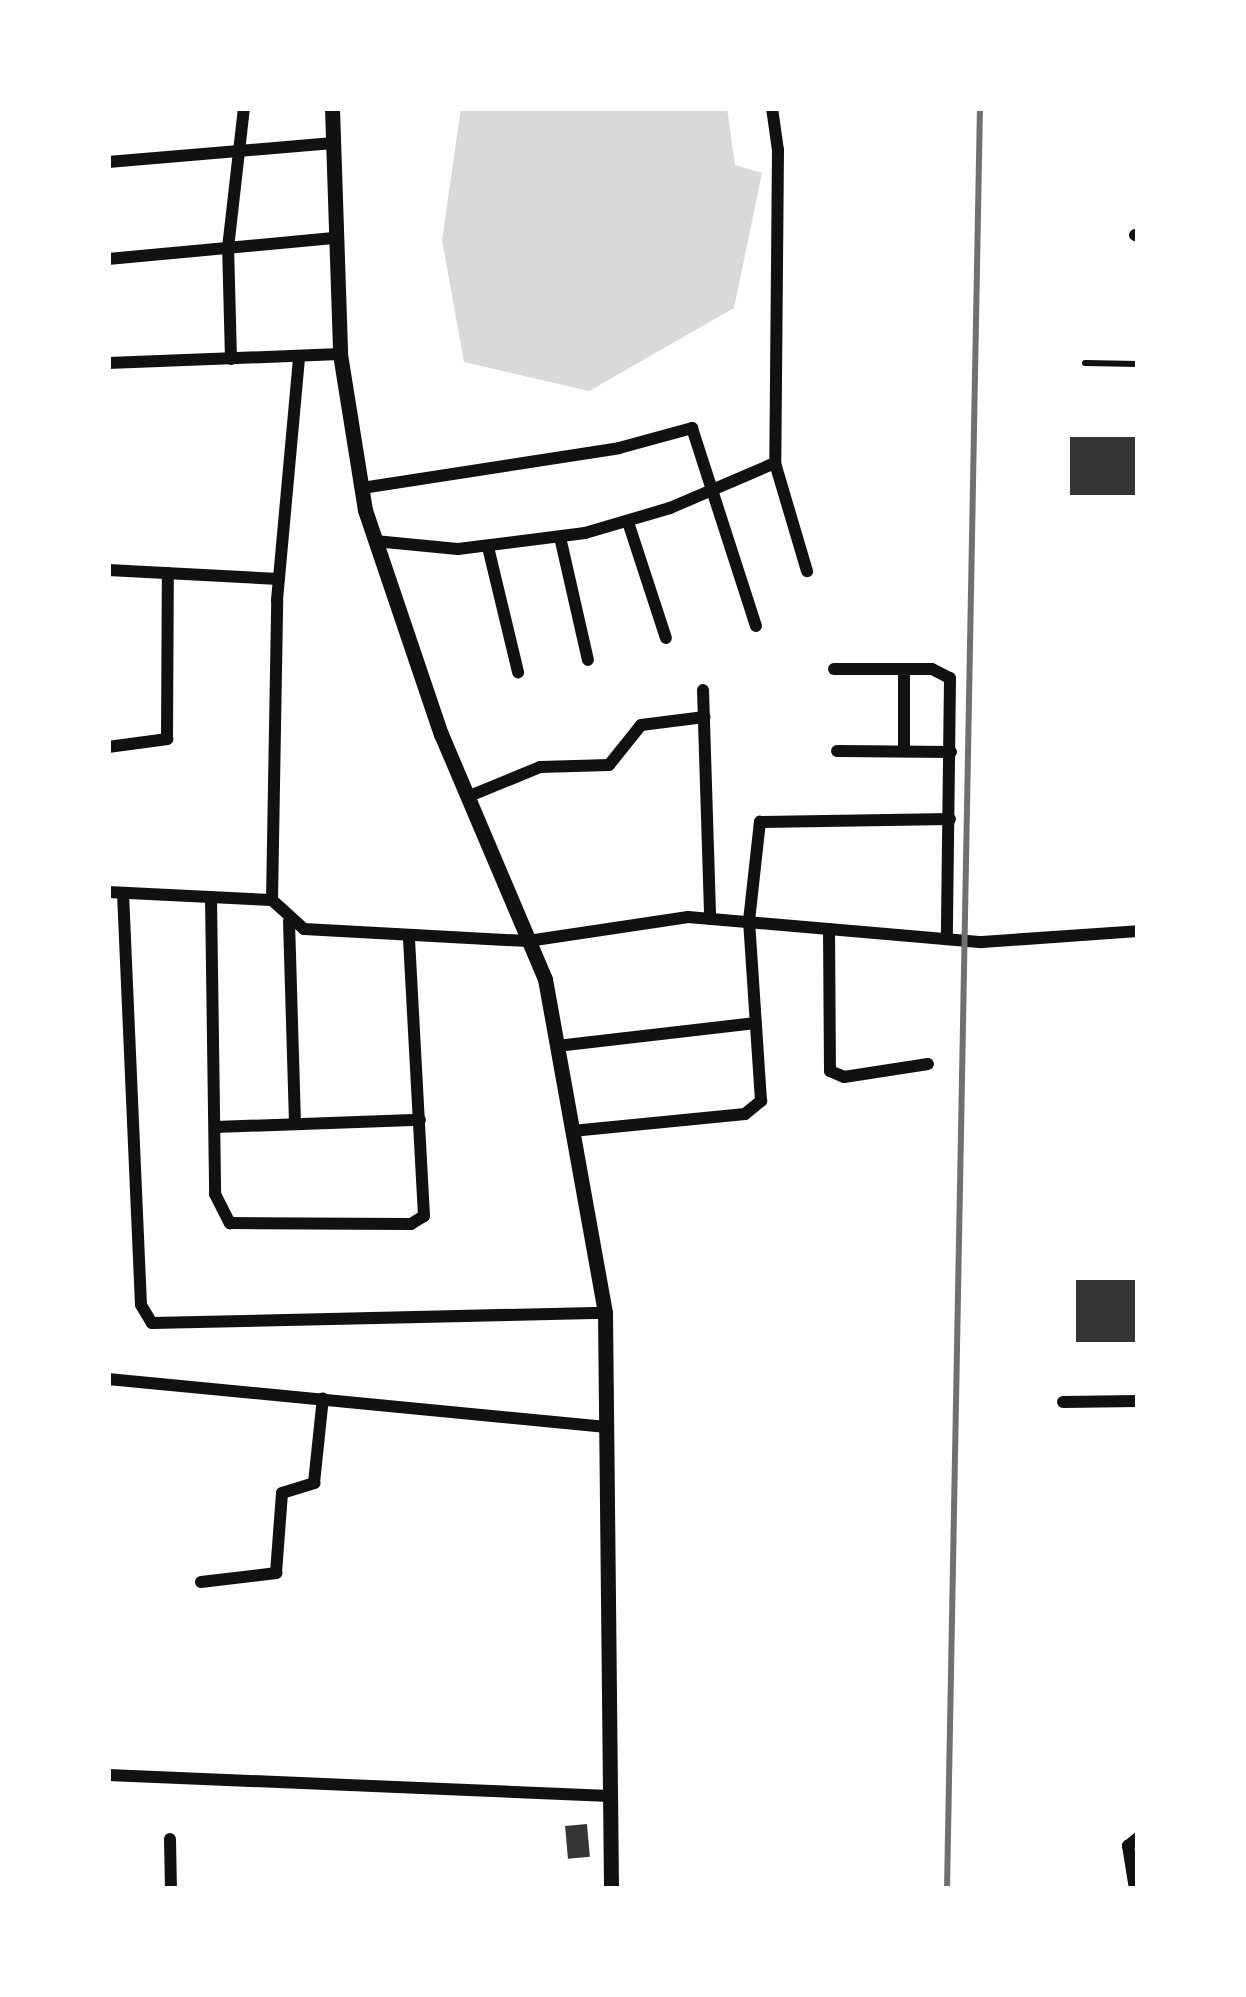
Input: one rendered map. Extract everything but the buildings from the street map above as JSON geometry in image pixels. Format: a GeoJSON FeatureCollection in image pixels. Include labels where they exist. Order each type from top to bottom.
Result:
{"type":"FeatureCollection","features":[{"type":"Feature","properties":{"kind":"street"},"geometry":{"type":"LineString","coordinates":[[231,359],[228,248],[244,108]]}},
{"type":"Feature","properties":{"kind":"street"},"geometry":{"type":"LineString","coordinates":[[332,108],[340,354],[362,488],[376,541],[467,797],[529,940],[557,1046],[605,1312],[611,1889]]}},
{"type":"Feature","properties":{"kind":"street"},"geometry":{"type":"LineString","coordinates":[[772,108],[778,150],[776,463],[807,571]]}},
{"type":"Feature","properties":{"kind":"street"},"geometry":{"type":"LineString","coordinates":[[108,162],[333,143]]}},
{"type":"Feature","properties":{"kind":"street"},"geometry":{"type":"LineString","coordinates":[[108,259],[336,238]]}},
{"type":"Feature","properties":{"kind":"street"},"geometry":{"type":"LineString","coordinates":[[108,363],[340,354]]}},
{"type":"Feature","properties":{"kind":"street"},"geometry":{"type":"LineString","coordinates":[[295,1124],[289,921],[272,901],[280,580],[298,356]]}},
{"type":"Feature","properties":{"kind":"street"},"geometry":{"type":"LineString","coordinates":[[362,488],[619,448],[684,426],[698,435],[756,626]]}},
{"type":"Feature","properties":{"kind":"street"},"geometry":{"type":"LineString","coordinates":[[376,541],[488,547],[560,537],[628,522],[776,463]]}},
{"type":"Feature","properties":{"kind":"street"},"geometry":{"type":"LineString","coordinates":[[628,522],[666,638]]}},
{"type":"Feature","properties":{"kind":"street"},"geometry":{"type":"LineString","coordinates":[[560,537],[588,660]]}},
{"type":"Feature","properties":{"kind":"street"},"geometry":{"type":"LineString","coordinates":[[488,547],[518,672]]}},
{"type":"Feature","properties":{"kind":"street"},"geometry":{"type":"LineString","coordinates":[[108,570],[280,580]]}},
{"type":"Feature","properties":{"kind":"street"},"geometry":{"type":"LineString","coordinates":[[108,747],[166,740],[168,573]]}},
{"type":"Feature","properties":{"kind":"street"},"geometry":{"type":"LineString","coordinates":[[834,669],[904,669],[950,678],[947,939]]}},
{"type":"Feature","properties":{"kind":"street"},"geometry":{"type":"LineString","coordinates":[[904,669],[904,751]]}},
{"type":"Feature","properties":{"kind":"street"},"geometry":{"type":"LineString","coordinates":[[703,690],[710,919]]}},
{"type":"Feature","properties":{"kind":"street"},"geometry":{"type":"LineString","coordinates":[[467,797],[539,766],[609,765],[641,724],[704,717]]}},
{"type":"Feature","properties":{"kind":"street"},"geometry":{"type":"LineString","coordinates":[[837,751],[951,752]]}},
{"type":"Feature","properties":{"kind":"street"},"geometry":{"type":"LineString","coordinates":[[572,1131],[755,1110],[761,1101],[748,921],[760,822],[950,819]]}},
{"type":"Feature","properties":{"kind":"street"},"geometry":{"type":"LineString","coordinates":[[272,901],[116,892],[141,1305],[152,1323],[605,1312]]}},
{"type":"Feature","properties":{"kind":"street"},"geometry":{"type":"LineString","coordinates":[[211,897],[215,1194],[230,1223],[410,1224],[426,1205],[409,936]]}},
{"type":"Feature","properties":{"kind":"street"},"geometry":{"type":"LineString","coordinates":[[289,921],[409,936],[529,940],[710,919],[1042,943],[1138,931]]}},
{"type":"Feature","properties":{"kind":"street"},"geometry":{"type":"LineString","coordinates":[[829,929],[830,1071],[844,1077],[928,1064]]}},
{"type":"Feature","properties":{"kind":"street"},"geometry":{"type":"LineString","coordinates":[[557,1046],[756,1023]]}},
{"type":"Feature","properties":{"kind":"street"},"geometry":{"type":"LineString","coordinates":[[214,1127],[420,1120]]}},
{"type":"Feature","properties":{"kind":"street"},"geometry":{"type":"LineString","coordinates":[[108,1379],[604,1427]]}},
{"type":"Feature","properties":{"kind":"street"},"geometry":{"type":"LineString","coordinates":[[201,1582],[276,1573],[282,1493],[314,1483],[323,1398]]}},
{"type":"Feature","properties":{"kind":"street"},"geometry":{"type":"LineString","coordinates":[[1063,1402],[1138,1401]]}},
{"type":"Feature","properties":{"kind":"street"},"geometry":{"type":"LineString","coordinates":[[108,1775],[610,1796]]}},
{"type":"Feature","properties":{"kind":"street"},"geometry":{"type":"LineString","coordinates":[[1135,1889],[1127,1856],[1138,1838]]}},
{"type":"Feature","properties":{"kind":"street"},"geometry":{"type":"LineString","coordinates":[[170,1839],[171,1889]]}},
{"type":"Feature","properties":{"kind":"lane"},"geometry":{"type":"LineString","coordinates":[[1085,363],[1138,364]]}},
{"type":"Feature","properties":{"kind":"shaded area"},"geometry":{"type":"Polygon","coordinates":[[[461,108],[727,108],[735,165],[762,173],[734,308],[589,391],[464,362],[442,240],[461,108]]]}},
{"type":"Feature","properties":{"kind":"railway"},"geometry":{"type":"LineString","coordinates":[[947,1889],[980,108]]}}]}
